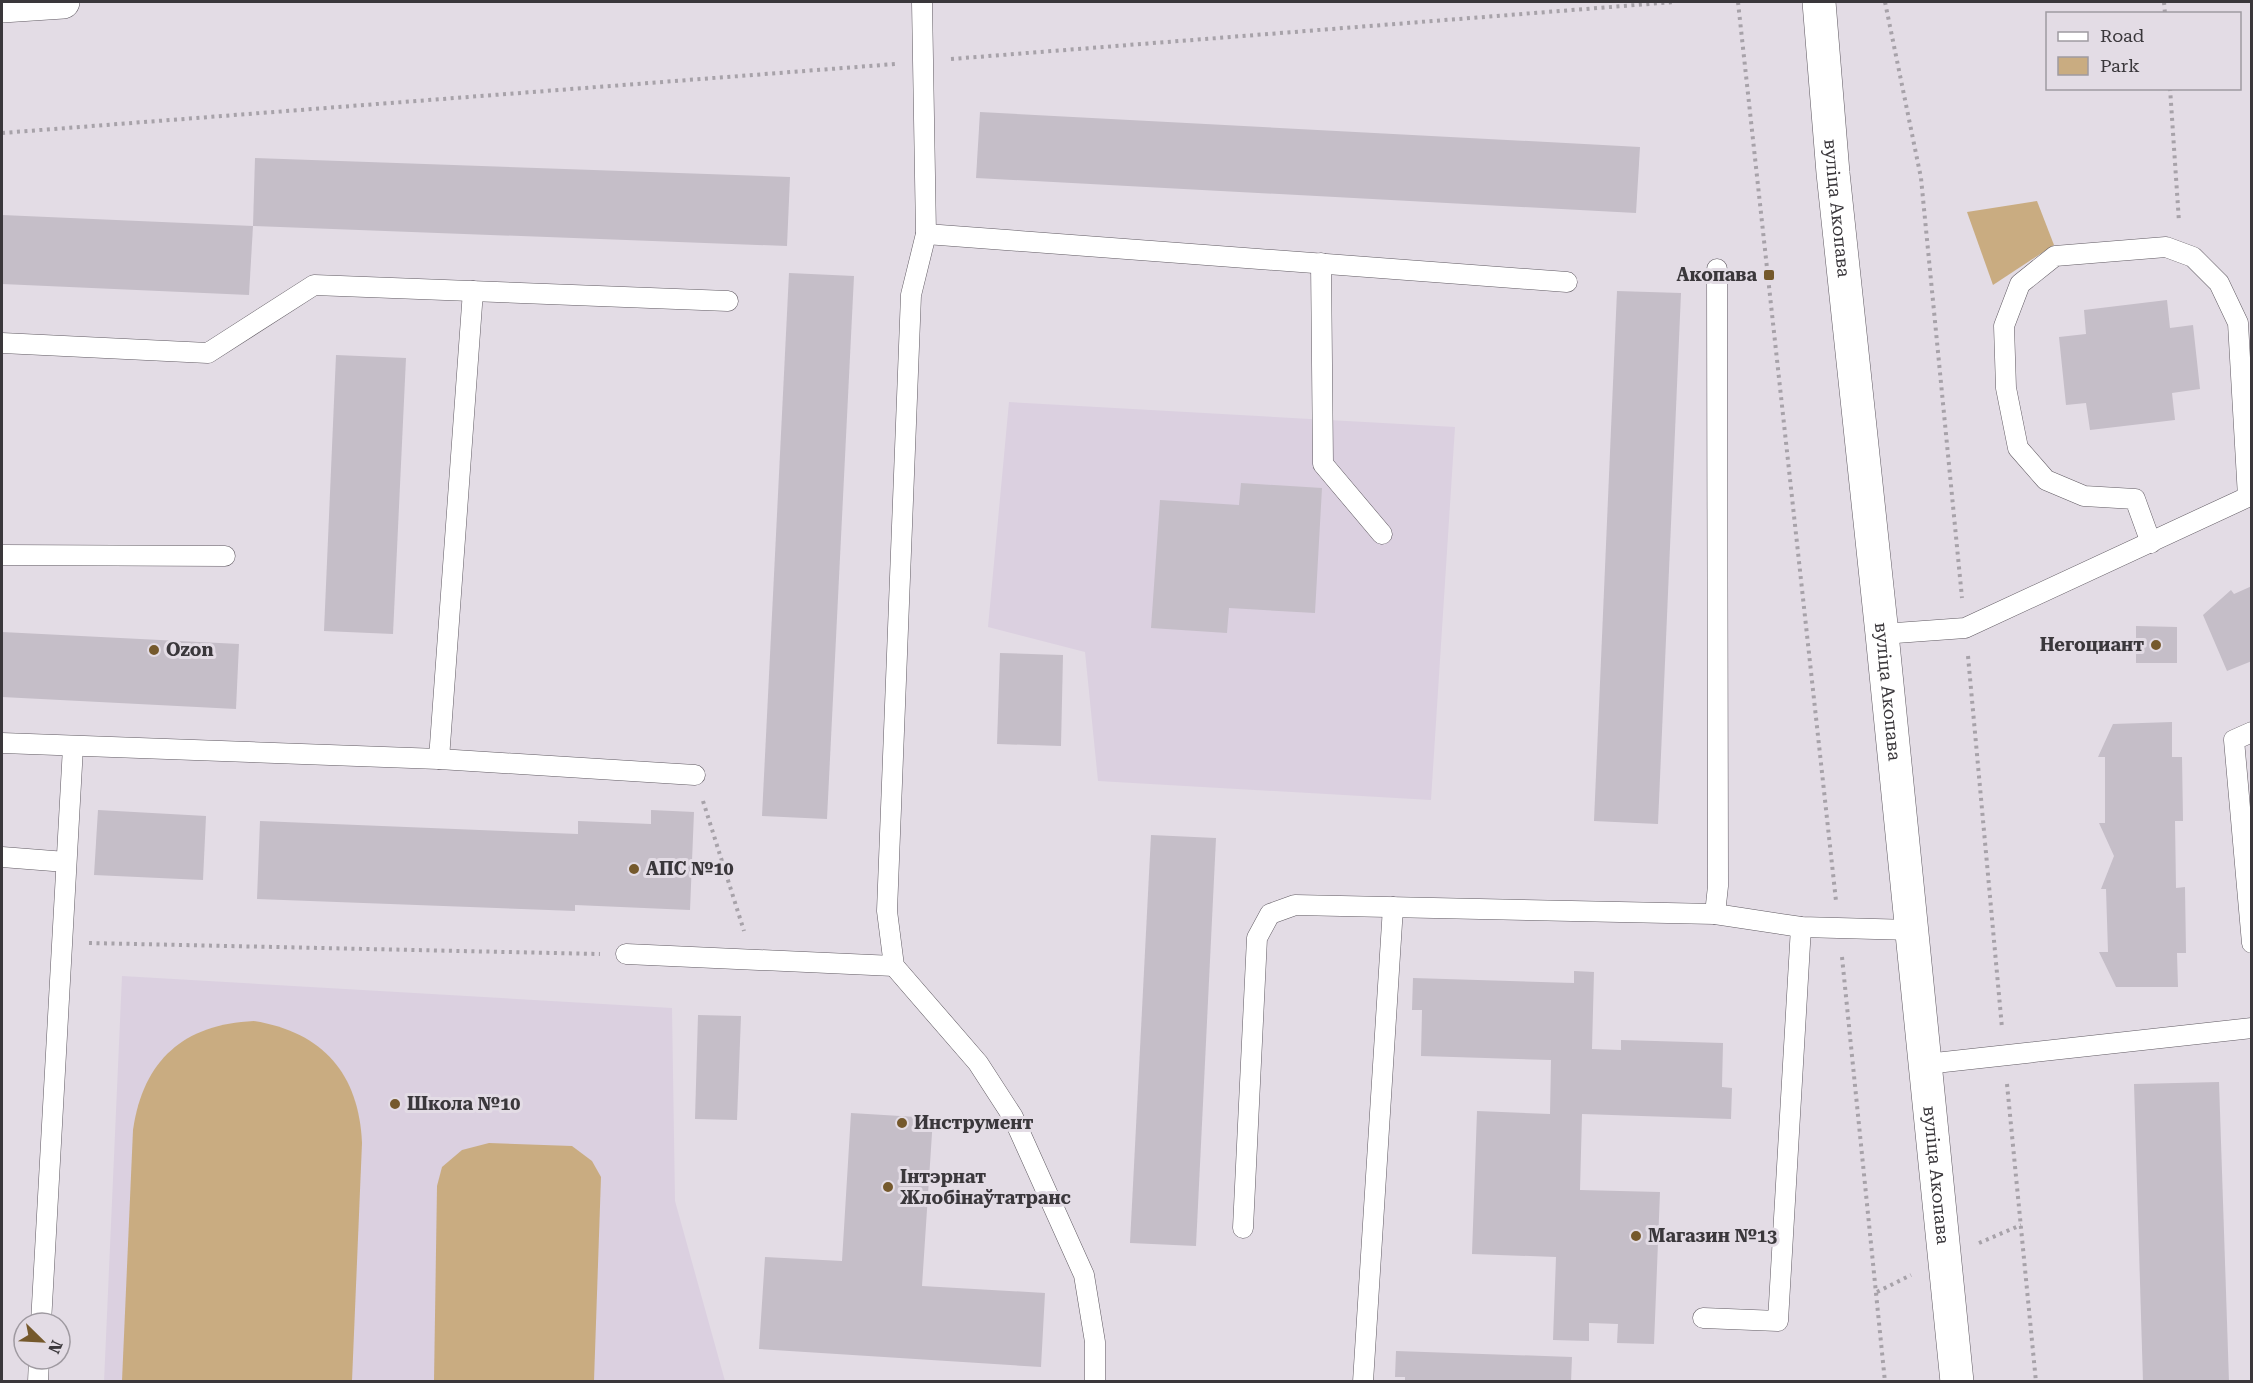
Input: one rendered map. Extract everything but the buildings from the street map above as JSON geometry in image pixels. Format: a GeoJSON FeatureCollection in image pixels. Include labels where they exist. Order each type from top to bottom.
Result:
{"type":"FeatureCollection","features":[{"type":"Feature","properties":{"kind":"main road"},"geometry":{"type":"LineString","coordinates":[[2,6],[63,2]]}},
{"type":"Feature","properties":{"kind":"main road","name":"вуліца Акопава"},"geometry":{"type":"LineString","coordinates":[[1819,2],[1833,173],[1957,1382]]}},
{"type":"Feature","properties":{"kind":"lane"},"geometry":{"type":"LineString","coordinates":[[922,2],[926,234],[911,295],[887,911],[894,966],[978,1063],[1013,1117],[1084,1275],[1095,1342],[1095,1382]]}},
{"type":"Feature","properties":{"kind":"lane"},"geometry":{"type":"LineString","coordinates":[[926,234],[1567,282]]}},
{"type":"Feature","properties":{"kind":"lane"},"geometry":{"type":"LineString","coordinates":[[1882,634],[1965,628],[2151,543],[2250,496],[2238,323],[2219,283],[2193,257],[2166,247],[2055,256],[2020,284],[2004,326],[2006,388],[2018,448],[2046,480],[2084,496],[2134,499],[2151,543]]}},
{"type":"Feature","properties":{"kind":"lane"},"geometry":{"type":"LineString","coordinates":[[1320,263],[1323,464],[1382,534]]}},
{"type":"Feature","properties":{"kind":"lane"},"geometry":{"type":"LineString","coordinates":[[1715,914],[1718,886],[1717,270]]}},
{"type":"Feature","properties":{"kind":"lane"},"geometry":{"type":"LineString","coordinates":[[2,343],[208,353],[314,285],[728,301]]}},
{"type":"Feature","properties":{"kind":"lane"},"geometry":{"type":"LineString","coordinates":[[440,759],[473,291]]}},
{"type":"Feature","properties":{"kind":"lane"},"geometry":{"type":"LineString","coordinates":[[2,555],[225,556]]}},
{"type":"Feature","properties":{"kind":"lane"},"geometry":{"type":"LineString","coordinates":[[2252,732],[2234,740],[2252,943]]}},
{"type":"Feature","properties":{"kind":"lane"},"geometry":{"type":"LineString","coordinates":[[2,743],[440,759],[695,775]]}},
{"type":"Feature","properties":{"kind":"lane"},"geometry":{"type":"LineString","coordinates":[[42,1311],[73,747]]}},
{"type":"Feature","properties":{"kind":"lane"},"geometry":{"type":"LineString","coordinates":[[2,857],[66,862]]}},
{"type":"Feature","properties":{"kind":"lane"},"geometry":{"type":"LineString","coordinates":[[1243,1228],[1257,938],[1270,914],[1295,905],[1715,914],[1801,927],[1912,930]]}},
{"type":"Feature","properties":{"kind":"lane"},"geometry":{"type":"LineString","coordinates":[[1363,1382],[1393,907]]}},
{"type":"Feature","properties":{"kind":"lane"},"geometry":{"type":"LineString","coordinates":[[1703,1318],[1778,1321],[1801,927]]}},
{"type":"Feature","properties":{"kind":"lane"},"geometry":{"type":"LineString","coordinates":[[626,954],[894,966]]}},
{"type":"Feature","properties":{"kind":"lane"},"geometry":{"type":"LineString","coordinates":[[1926,1064],[2252,1028]]}},
{"type":"Feature","properties":{"kind":"path"},"geometry":{"type":"LineString","coordinates":[[2,133],[1674,2]]}},
{"type":"Feature","properties":{"kind":"path"},"geometry":{"type":"LineString","coordinates":[[1738,2],[1839,928],[1885,1382]]}},
{"type":"Feature","properties":{"kind":"path"},"geometry":{"type":"LineString","coordinates":[[1885,2],[1921,178],[2036,1382]]}},
{"type":"Feature","properties":{"kind":"path"},"geometry":{"type":"LineString","coordinates":[[2170,90],[2181,253]]}},
{"type":"Feature","properties":{"kind":"path"},"geometry":{"type":"LineString","coordinates":[[695,775],[753,960]]}},
{"type":"Feature","properties":{"kind":"path"},"geometry":{"type":"LineString","coordinates":[[61,943],[626,954]]}},
{"type":"Feature","properties":{"kind":"path"},"geometry":{"type":"LineString","coordinates":[[1978,1243],[2021,1225]]}},
{"type":"Feature","properties":{"kind":"path"},"geometry":{"type":"LineString","coordinates":[[1877,1292],[1914,1274]]}},
{"type":"Feature","properties":{"kind":"shaded area"},"geometry":{"type":"Polygon","coordinates":[[[1009,402],[1455,427],[1431,800],[1098,781],[1085,652],[988,627],[1009,402]]]}},
{"type":"Feature","properties":{"kind":"shaded area","name":"Школа №10"},"geometry":{"type":"Polygon","coordinates":[[[122,976],[672,1008],[675,1201],[725,1381],[104,1382],[122,976]]]}},
{"type":"Feature","properties":{"kind":"green space"},"geometry":{"type":"Polygon","coordinates":[[[2037,201],[2054,245],[1993,285],[1967,212],[2037,201]]]}},
{"type":"Feature","properties":{"kind":"green space"},"geometry":{"type":"Polygon","coordinates":[[[254,1021],[300,1035],[318,1046],[333,1060],[354,1096],[362,1143],[352,1381],[122,1381],[133,1130],[138,1105],[146,1084],[157,1066],[171,1050],[207,1029],[254,1021]]]}},
{"type":"Feature","properties":{"kind":"green space"},"geometry":{"type":"Polygon","coordinates":[[[489,1143],[572,1146],[592,1161],[601,1177],[594,1381],[434,1381],[437,1186],[442,1167],[462,1150],[489,1143]]]}},
{"type":"Feature","properties":{"kind":"place","name":"Акопава"},"geometry":{"type":"Point","coordinates":[1769,275]}},
{"type":"Feature","properties":{"kind":"place","name":"Негоциант"},"geometry":{"type":"Point","coordinates":[2156,645]}},
{"type":"Feature","properties":{"kind":"place","name":"Ozon"},"geometry":{"type":"Point","coordinates":[154,650]}},
{"type":"Feature","properties":{"kind":"place","name":"АПС №10"},"geometry":{"type":"Point","coordinates":[634,869]}},
{"type":"Feature","properties":{"kind":"place","name":"Школа №10"},"geometry":{"type":"Point","coordinates":[395,1104]}},
{"type":"Feature","properties":{"kind":"place","name":"Инструмент"},"geometry":{"type":"Point","coordinates":[902,1123]}},
{"type":"Feature","properties":{"kind":"place","name":"Інтэрнат Жлобінаўтатранс"},"geometry":{"type":"Point","coordinates":[888,1187]}},
{"type":"Feature","properties":{"kind":"place","name":"Магазин №13"},"geometry":{"type":"Point","coordinates":[1636,1236]}}]}
